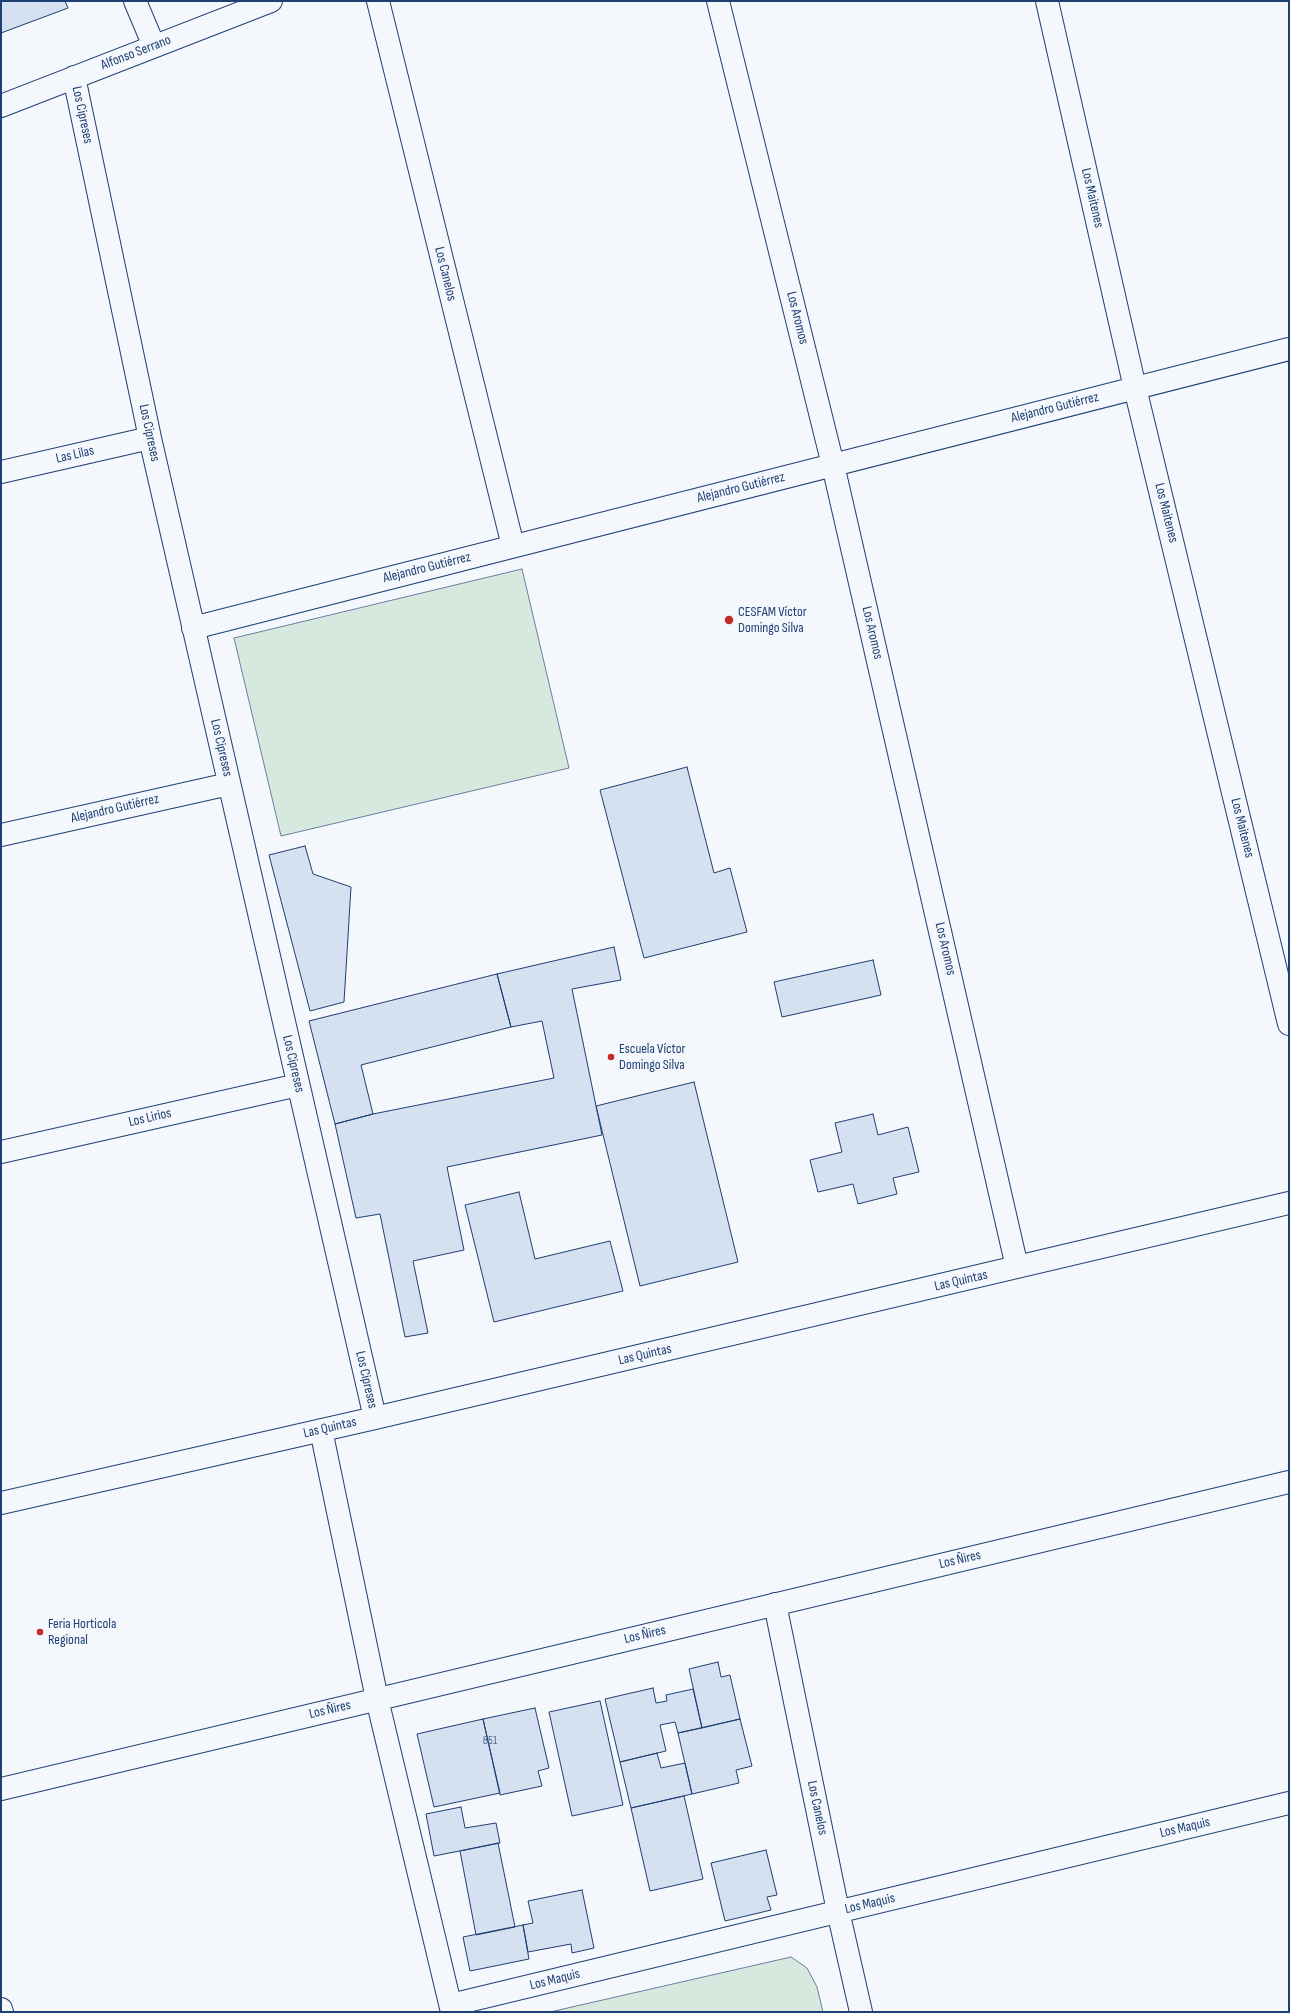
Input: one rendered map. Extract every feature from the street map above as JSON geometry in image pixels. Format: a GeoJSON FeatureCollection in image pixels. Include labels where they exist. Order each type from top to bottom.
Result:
{"type":"FeatureCollection","features":[{"type":"Feature","properties":{"kind":"street"},"geometry":{"type":"LineString","coordinates":[[135,1],[154,46]]}},
{"type":"Feature","properties":{"kind":"street","name":"Alfonso Serrano"},"geometry":{"type":"LineString","coordinates":[[1,106],[271,1]]}},
{"type":"Feature","properties":{"kind":"street","name":"Los Canelos"},"geometry":{"type":"LineString","coordinates":[[378,1],[513,546]]}},
{"type":"Feature","properties":{"kind":"street","name":"Los Aromos"},"geometry":{"type":"LineString","coordinates":[[718,1],[833,465],[1017,1267]]}},
{"type":"Feature","properties":{"kind":"street","name":"Los Maitenes"},"geometry":{"type":"LineString","coordinates":[[1047,1],[1135,388],[1289,1024]]}},
{"type":"Feature","properties":{"kind":"street","name":"Los Cipreses"},"geometry":{"type":"LineString","coordinates":[[74,77],[150,438],[374,1418]]}},
{"type":"Feature","properties":{"kind":"street","name":"Alejandro Gutiérrez"},"geometry":{"type":"LineString","coordinates":[[193,628],[1289,349]]}},
{"type":"Feature","properties":{"kind":"street","name":"Las Lilas"},"geometry":{"type":"LineString","coordinates":[[1,472],[150,438]]}},
{"type":"Feature","properties":{"kind":"street","name":"Alejandro Gutiérrez"},"geometry":{"type":"LineString","coordinates":[[1,835],[229,784]]}},
{"type":"Feature","properties":{"kind":"street","name":"Los Lirios"},"geometry":{"type":"LineString","coordinates":[[1,1152],[298,1085]]}},
{"type":"Feature","properties":{"kind":"street","name":"Las Quintas"},"geometry":{"type":"LineString","coordinates":[[1,1503],[374,1418],[1289,1203]]}},
{"type":"Feature","properties":{"kind":"street"},"geometry":{"type":"LineString","coordinates":[[321,1430],[377,1699],[452,2008]]}},
{"type":"Feature","properties":{"kind":"street","name":"Los Ñires"},"geometry":{"type":"LineString","coordinates":[[1,1789],[775,1604],[1288,1486]]}},
{"type":"Feature","properties":{"kind":"street","name":"Los Canelos"},"geometry":{"type":"LineString","coordinates":[[775,1604],[838,1911],[861,2012]]}},
{"type":"Feature","properties":{"kind":"street","name":"Los Maquis"},"geometry":{"type":"LineString","coordinates":[[452,2008],[838,1911],[1289,1803]]}},
{"type":"Feature","properties":{"kind":"street"},"geometry":{"type":"LineString","coordinates":[[1,2008],[2,2012]]}},
{"type":"Feature","properties":{"kind":"shaded area"},"geometry":{"type":"Polygon","coordinates":[[[522,569],[569,768],[281,836],[234,638],[522,569]]]}},
{"type":"Feature","properties":{"kind":"shaded area"},"geometry":{"type":"Polygon","coordinates":[[[791,1957],[807,1968],[817,1987],[823,2012],[550,2012],[791,1957]]]}},
{"type":"Feature","properties":{"kind":"building"},"geometry":{"type":"Polygon","coordinates":[[[1,1],[65,1],[68,8],[1,33],[1,1]]]}},
{"type":"Feature","properties":{"kind":"building"},"geometry":{"type":"Polygon","coordinates":[[[687,767],[714,873],[730,868],[747,932],[644,958],[600,790],[687,767]]]}},
{"type":"Feature","properties":{"kind":"building"},"geometry":{"type":"Polygon","coordinates":[[[305,846],[313,874],[351,887],[344,1002],[310,1011],[269,855],[305,846]]]}},
{"type":"Feature","properties":{"kind":"building"},"geometry":{"type":"Polygon","coordinates":[[[614,947],[621,980],[572,989],[602,1135],[447,1167],[464,1250],[413,1261],[428,1333],[405,1337],[380,1214],[356,1218],[335,1124],[373,1114],[554,1078],[542,1021],[511,1027],[497,974],[614,947]]]}},
{"type":"Feature","properties":{"kind":"building"},"geometry":{"type":"Polygon","coordinates":[[[873,960],[881,995],[782,1017],[774,982],[873,960]]]}},
{"type":"Feature","properties":{"kind":"building"},"geometry":{"type":"Polygon","coordinates":[[[497,974],[511,1027],[361,1065],[373,1114],[335,1124],[309,1021],[497,974]]]}},
{"type":"Feature","properties":{"kind":"building"},"geometry":{"type":"Polygon","coordinates":[[[694,1082],[738,1262],[640,1286],[596,1106],[694,1082]]]}},
{"type":"Feature","properties":{"kind":"building"},"geometry":{"type":"Polygon","coordinates":[[[873,1114],[878,1135],[908,1127],[919,1172],[893,1178],[897,1194],[858,1204],[853,1184],[818,1192],[810,1160],[842,1152],[835,1123],[873,1114]]]}},
{"type":"Feature","properties":{"kind":"building"},"geometry":{"type":"Polygon","coordinates":[[[519,1192],[535,1259],[610,1241],[623,1291],[494,1322],[465,1205],[519,1192]]]}},
{"type":"Feature","properties":{"kind":"building"},"geometry":{"type":"Polygon","coordinates":[[[718,1662],[721,1677],[730,1675],[740,1719],[702,1728],[689,1669],[718,1662]]]}},
{"type":"Feature","properties":{"kind":"building"},"geometry":{"type":"Polygon","coordinates":[[[653,1688],[656,1703],[667,1701],[666,1695],[693,1689],[702,1728],[678,1733],[675,1722],[660,1725],[666,1751],[620,1762],[605,1699],[653,1688]]]}},
{"type":"Feature","properties":{"kind":"building"},"geometry":{"type":"Polygon","coordinates":[[[600,1701],[623,1805],[572,1816],[549,1712],[600,1701]]]}},
{"type":"Feature","properties":{"kind":"building"},"geometry":{"type":"Polygon","coordinates":[[[535,1708],[549,1768],[538,1771],[542,1786],[500,1795],[483,1719],[535,1708]]]}},
{"type":"Feature","properties":{"kind":"building"},"geometry":{"type":"Polygon","coordinates":[[[483,1719],[500,1793],[434,1807],[417,1734],[483,1719]]]}},
{"type":"Feature","properties":{"kind":"building"},"geometry":{"type":"Polygon","coordinates":[[[740,1719],[752,1766],[736,1770],[739,1783],[692,1794],[678,1733],[740,1719]]]}},
{"type":"Feature","properties":{"kind":"building"},"geometry":{"type":"Polygon","coordinates":[[[657,1753],[661,1768],[685,1763],[692,1794],[631,1808],[620,1762],[657,1753]]]}},
{"type":"Feature","properties":{"kind":"building"},"geometry":{"type":"Polygon","coordinates":[[[684,1796],[703,1879],[650,1891],[631,1808],[684,1796]]]}},
{"type":"Feature","properties":{"kind":"building"},"geometry":{"type":"Polygon","coordinates":[[[461,1807],[465,1828],[496,1823],[500,1843],[434,1856],[426,1814],[461,1807]]]}},
{"type":"Feature","properties":{"kind":"building"},"geometry":{"type":"Polygon","coordinates":[[[498,1843],[515,1927],[476,1935],[460,1851],[498,1843]]]}},
{"type":"Feature","properties":{"kind":"building"},"geometry":{"type":"Polygon","coordinates":[[[766,1850],[777,1895],[767,1897],[771,1910],[725,1921],[711,1863],[766,1850]]]}},
{"type":"Feature","properties":{"kind":"building"},"geometry":{"type":"Polygon","coordinates":[[[582,1890],[594,1948],[572,1953],[571,1944],[528,1952],[523,1925],[533,1923],[528,1901],[582,1890]]]}},
{"type":"Feature","properties":{"kind":"building"},"geometry":{"type":"Polygon","coordinates":[[[523,1925],[529,1959],[470,1971],[463,1937],[523,1925]]]}},
{"type":"Feature","properties":{"kind":"place","name":"CESFAM Víctor Domingo Silva"},"geometry":{"type":"Point","coordinates":[729,620]}},
{"type":"Feature","properties":{"kind":"place","name":"Escuela Víctor Domingo Silva"},"geometry":{"type":"Point","coordinates":[611,1057]}},
{"type":"Feature","properties":{"kind":"place","name":"Feria Horticola Regional"},"geometry":{"type":"Point","coordinates":[40,1632]}}]}
